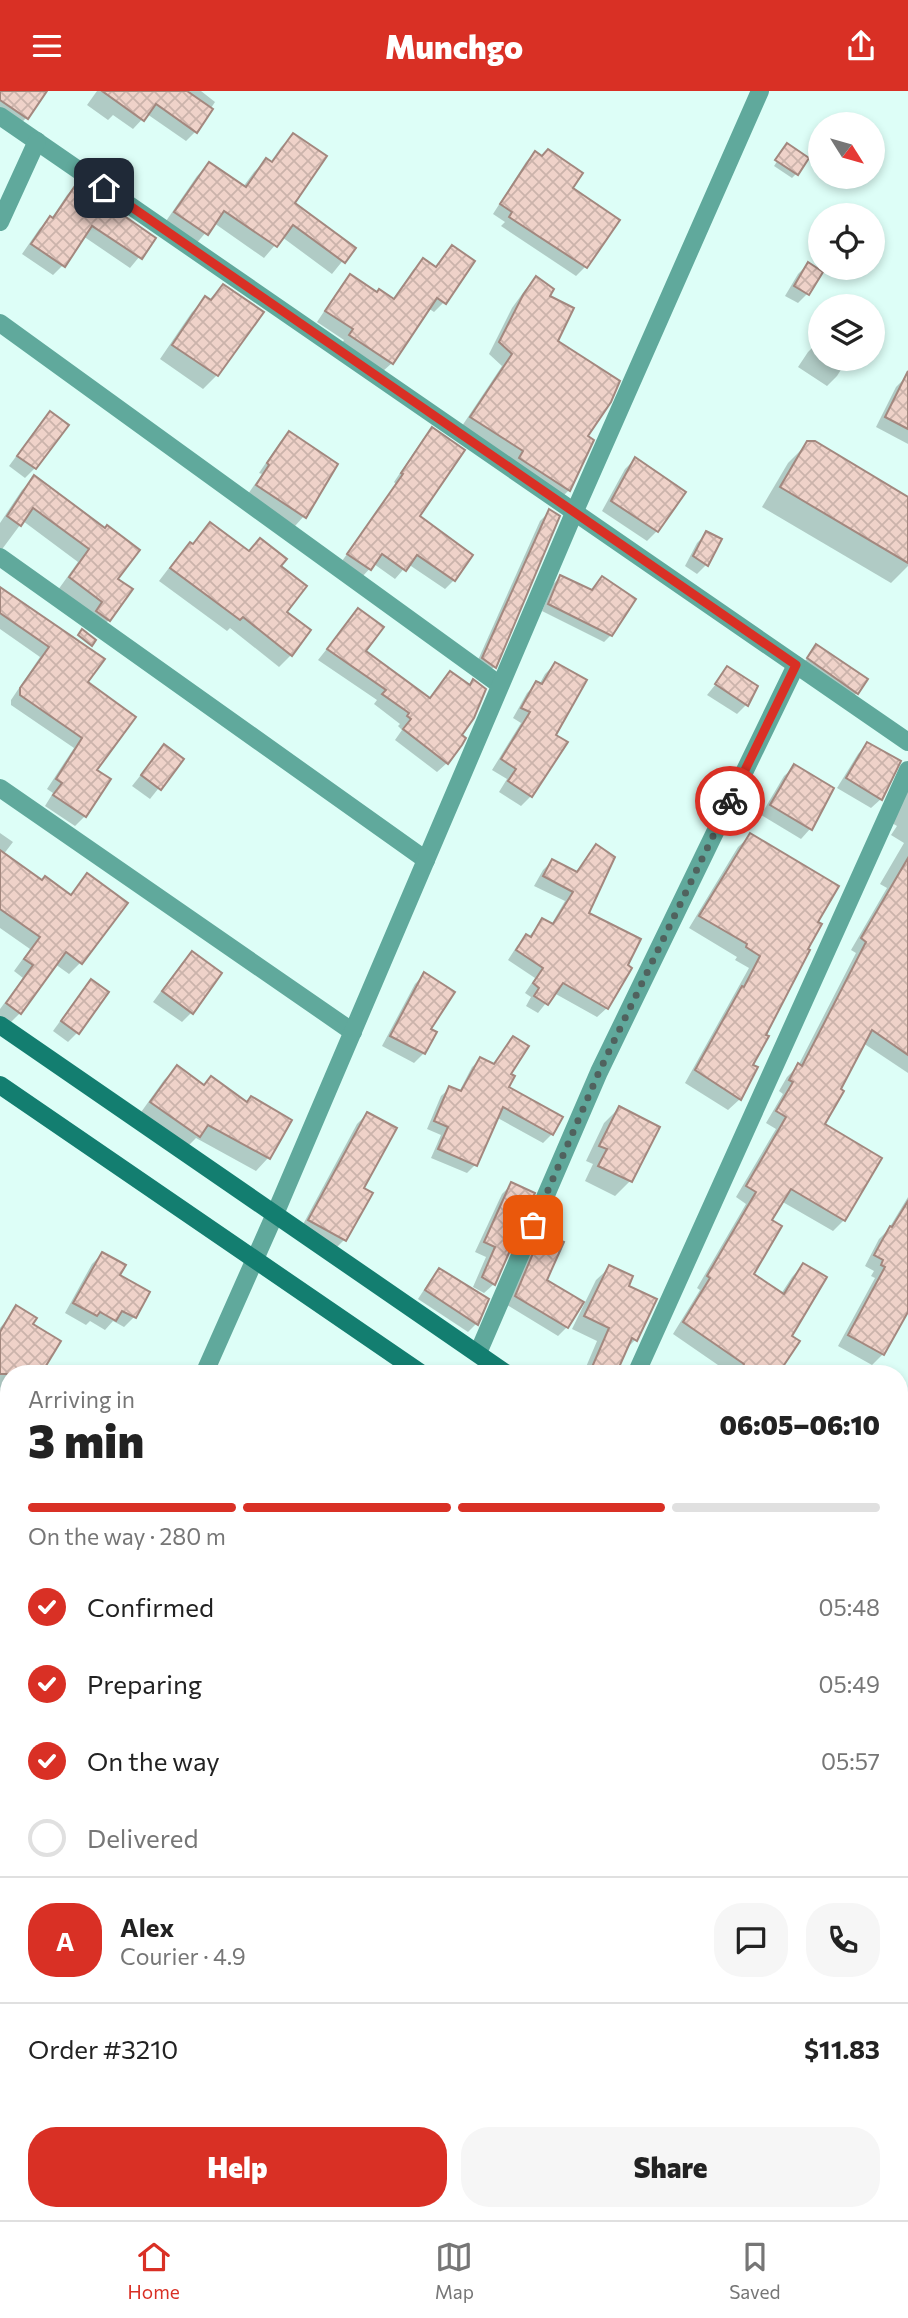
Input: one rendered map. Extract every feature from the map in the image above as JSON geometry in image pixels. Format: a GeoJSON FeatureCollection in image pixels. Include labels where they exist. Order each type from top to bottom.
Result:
{"type":"FeatureCollection","features":[{"type":"Feature","properties":{"kind":"main road"},"geometry":{"type":"LineString","coordinates":[[0,1025],[495,1365]]}},
{"type":"Feature","properties":{"kind":"main road"},"geometry":{"type":"LineString","coordinates":[[0,1085],[409,1365]]}},
{"type":"Feature","properties":{"kind":"street"},"geometry":{"type":"LineString","coordinates":[[208,1365],[574,513],[760,91]]}},
{"type":"Feature","properties":{"kind":"street"},"geometry":{"type":"LineString","coordinates":[[0,116],[908,742]]}},
{"type":"Feature","properties":{"kind":"street"},"geometry":{"type":"LineString","coordinates":[[0,222],[37,141]]}},
{"type":"Feature","properties":{"kind":"street"},"geometry":{"type":"LineString","coordinates":[[0,323],[500,685]]}},
{"type":"Feature","properties":{"kind":"street"},"geometry":{"type":"LineString","coordinates":[[0,557],[426,860]]}},
{"type":"Feature","properties":{"kind":"street"},"geometry":{"type":"LineString","coordinates":[[478,1353],[599,1072],[796,665]]}},
{"type":"Feature","properties":{"kind":"street"},"geometry":{"type":"LineString","coordinates":[[640,1365],[908,770]]}},
{"type":"Feature","properties":{"kind":"street"},"geometry":{"type":"LineString","coordinates":[[0,788],[353,1032]]}},
{"type":"Feature","properties":{"kind":"building"},"geometry":{"type":"Polygon","coordinates":[[[0,91],[47,91],[28,119],[0,100],[0,91]]]}},
{"type":"Feature","properties":{"kind":"building"},"geometry":{"type":"Polygon","coordinates":[[[102,91],[187,91],[213,109],[197,133],[156,104],[144,121],[102,91]]]}},
{"type":"Feature","properties":{"kind":"building"},"geometry":{"type":"Polygon","coordinates":[[[293,133],[327,156],[295,203],[356,248],[345,263],[293,225],[277,247],[224,211],[208,235],[174,212],[209,162],[246,187],[266,158],[272,162],[293,133]]]}},
{"type":"Feature","properties":{"kind":"building"},"geometry":{"type":"Polygon","coordinates":[[[787,143],[808,157],[798,175],[775,160],[787,143]]]}},
{"type":"Feature","properties":{"kind":"building"},"geometry":{"type":"Polygon","coordinates":[[[548,149],[583,173],[573,188],[620,220],[587,268],[509,217],[512,212],[500,204],[535,151],[542,156],[548,149]]]}},
{"type":"Feature","properties":{"kind":"building"},"geometry":{"type":"Polygon","coordinates":[[[77,183],[156,238],[142,259],[92,226],[65,267],[31,244],[77,183]]]}},
{"type":"Feature","properties":{"kind":"building"},"geometry":{"type":"Polygon","coordinates":[[[452,245],[475,261],[446,304],[437,298],[393,364],[349,335],[353,329],[325,311],[350,274],[377,292],[379,289],[394,299],[423,258],[436,267],[452,245]]]}},
{"type":"Feature","properties":{"kind":"building"},"geometry":{"type":"Polygon","coordinates":[[[808,262],[808,280],[818,280],[810,294],[794,286],[808,262]]]}},
{"type":"Feature","properties":{"kind":"building"},"geometry":{"type":"Polygon","coordinates":[[[536,276],[554,289],[550,296],[574,308],[558,341],[620,381],[611,402],[588,436],[594,440],[570,491],[519,458],[523,451],[470,417],[512,354],[499,342],[536,276]]]}},
{"type":"Feature","properties":{"kind":"building"},"geometry":{"type":"Polygon","coordinates":[[[223,284],[264,312],[218,376],[172,345],[205,296],[211,300],[223,284]]]}},
{"type":"Feature","properties":{"kind":"building"},"geometry":{"type":"Polygon","coordinates":[[[908,371],[908,429],[885,417],[908,371]]]}},
{"type":"Feature","properties":{"kind":"building"},"geometry":{"type":"Polygon","coordinates":[[[50,411],[69,425],[36,469],[17,456],[50,411]]]}},
{"type":"Feature","properties":{"kind":"building"},"geometry":{"type":"Polygon","coordinates":[[[432,427],[465,450],[420,516],[473,555],[455,581],[417,555],[406,571],[382,554],[371,570],[347,554],[432,427]]]}},
{"type":"Feature","properties":{"kind":"building"},"geometry":{"type":"Polygon","coordinates":[[[289,431],[338,464],[306,518],[256,485],[289,431]]]}},
{"type":"Feature","properties":{"kind":"building"},"geometry":{"type":"Polygon","coordinates":[[[807,441],[815,441],[908,497],[908,563],[780,487],[807,441]]]}},
{"type":"Feature","properties":{"kind":"building"},"geometry":{"type":"Polygon","coordinates":[[[635,457],[686,492],[658,532],[611,501],[635,457]]]}},
{"type":"Feature","properties":{"kind":"building"},"geometry":{"type":"Polygon","coordinates":[[[34,475],[105,528],[107,525],[140,550],[118,579],[133,589],[110,621],[96,611],[102,602],[69,577],[89,549],[33,508],[21,526],[7,516],[34,475]]]}},
{"type":"Feature","properties":{"kind":"building"},"geometry":{"type":"Polygon","coordinates":[[[549,509],[560,516],[496,668],[482,658],[549,509]]]}},
{"type":"Feature","properties":{"kind":"building"},"geometry":{"type":"Polygon","coordinates":[[[210,522],[249,551],[260,538],[287,559],[281,566],[307,586],[287,612],[311,630],[292,656],[243,617],[240,620],[170,568],[210,522]]]}},
{"type":"Feature","properties":{"kind":"building"},"geometry":{"type":"Polygon","coordinates":[[[706,531],[722,539],[708,566],[693,556],[706,531]]]}},
{"type":"Feature","properties":{"kind":"building"},"geometry":{"type":"Polygon","coordinates":[[[560,575],[592,590],[602,576],[636,599],[612,636],[548,604],[560,575]]]}},
{"type":"Feature","properties":{"kind":"building"},"geometry":{"type":"Polygon","coordinates":[[[0,587],[105,659],[88,682],[136,717],[97,770],[111,779],[86,817],[53,795],[62,783],[56,779],[82,738],[20,695],[20,688],[49,647],[0,613],[0,587]]]}},
{"type":"Feature","properties":{"kind":"building"},"geometry":{"type":"Polygon","coordinates":[[[358,608],[384,627],[366,651],[430,698],[450,671],[470,685],[473,679],[486,689],[474,718],[462,735],[466,738],[448,764],[403,729],[411,719],[407,716],[409,713],[382,694],[386,690],[327,649],[358,608]]]}},
{"type":"Feature","properties":{"kind":"building"},"geometry":{"type":"Polygon","coordinates":[[[82,629],[96,640],[92,646],[78,635],[82,629]]]}},
{"type":"Feature","properties":{"kind":"building"},"geometry":{"type":"Polygon","coordinates":[[[816,644],[868,679],[858,694],[807,658],[816,644]]]}},
{"type":"Feature","properties":{"kind":"building"},"geometry":{"type":"Polygon","coordinates":[[[555,662],[587,680],[556,735],[568,742],[532,797],[508,781],[516,769],[501,759],[530,712],[521,708],[536,681],[542,684],[555,662]]]}},
{"type":"Feature","properties":{"kind":"building"},"geometry":{"type":"Polygon","coordinates":[[[727,666],[758,686],[748,706],[715,684],[727,666]]]}},
{"type":"Feature","properties":{"kind":"building"},"geometry":{"type":"Polygon","coordinates":[[[867,742],[901,761],[882,800],[846,778],[867,742]]]}},
{"type":"Feature","properties":{"kind":"building"},"geometry":{"type":"Polygon","coordinates":[[[164,744],[184,759],[161,790],[141,775],[164,744]]]}},
{"type":"Feature","properties":{"kind":"building"},"geometry":{"type":"Polygon","coordinates":[[[794,764],[834,788],[812,830],[770,805],[794,764]]]}},
{"type":"Feature","properties":{"kind":"building"},"geometry":{"type":"Polygon","coordinates":[[[750,833],[839,886],[818,922],[822,924],[766,1035],[769,1036],[753,1065],[758,1067],[741,1100],[695,1070],[760,956],[746,947],[747,944],[699,916],[750,833]]]}},
{"type":"Feature","properties":{"kind":"building"},"geometry":{"type":"Polygon","coordinates":[[[596,844],[615,857],[589,913],[641,939],[628,965],[632,968],[608,1009],[563,983],[548,1005],[534,996],[539,988],[533,983],[543,968],[516,950],[526,934],[531,937],[542,918],[553,924],[573,892],[543,876],[552,859],[577,872],[596,844]]]}},
{"type":"Feature","properties":{"kind":"building"},"geometry":{"type":"Polygon","coordinates":[[[0,850],[42,880],[45,876],[71,895],[87,873],[128,903],[82,964],[66,952],[21,1014],[6,1003],[33,965],[24,959],[40,937],[0,909],[0,850]]]}},
{"type":"Feature","properties":{"kind":"building"},"geometry":{"type":"Polygon","coordinates":[[[908,858],[908,1055],[872,1030],[841,1089],[844,1091],[825,1124],[882,1158],[845,1221],[791,1189],[772,1220],[782,1226],[754,1274],[784,1294],[803,1263],[827,1277],[792,1336],[800,1341],[784,1365],[744,1365],[683,1322],[756,1192],[746,1186],[786,1117],[776,1111],[793,1082],[789,1080],[798,1063],[802,1066],[866,942],[861,938],[908,858]]]}},
{"type":"Feature","properties":{"kind":"building"},"geometry":{"type":"Polygon","coordinates":[[[192,951],[222,973],[193,1014],[162,991],[192,951]]]}},
{"type":"Feature","properties":{"kind":"building"},"geometry":{"type":"Polygon","coordinates":[[[424,972],[455,992],[431,1029],[437,1032],[425,1054],[390,1036],[424,972]]]}},
{"type":"Feature","properties":{"kind":"building"},"geometry":{"type":"Polygon","coordinates":[[[91,979],[109,992],[79,1034],[61,1021],[91,979]]]}},
{"type":"Feature","properties":{"kind":"building"},"geometry":{"type":"Polygon","coordinates":[[[513,1036],[529,1046],[511,1074],[515,1076],[509,1087],[563,1117],[553,1135],[503,1107],[477,1166],[438,1149],[448,1127],[434,1121],[449,1086],[461,1091],[480,1057],[494,1064],[513,1036]]]}},
{"type":"Feature","properties":{"kind":"building"},"geometry":{"type":"Polygon","coordinates":[[[177,1065],[204,1085],[211,1076],[247,1102],[251,1096],[292,1120],[270,1159],[208,1125],[200,1137],[150,1102],[177,1065]]]}},
{"type":"Feature","properties":{"kind":"building"},"geometry":{"type":"Polygon","coordinates":[[[619,1106],[660,1127],[632,1182],[598,1166],[607,1149],[599,1146],[619,1106]]]}},
{"type":"Feature","properties":{"kind":"building"},"geometry":{"type":"Polygon","coordinates":[[[367,1112],[397,1128],[364,1188],[373,1193],[346,1241],[308,1220],[367,1112]]]}},
{"type":"Feature","properties":{"kind":"building"},"geometry":{"type":"Polygon","coordinates":[[[511,1182],[535,1193],[495,1285],[482,1277],[495,1247],[484,1242],[511,1182]]]}},
{"type":"Feature","properties":{"kind":"building"},"geometry":{"type":"Polygon","coordinates":[[[908,1201],[908,1312],[884,1355],[848,1335],[885,1267],[881,1265],[883,1260],[874,1255],[908,1201]]]}},
{"type":"Feature","properties":{"kind":"building"},"geometry":{"type":"Polygon","coordinates":[[[542,1232],[564,1242],[547,1280],[584,1302],[568,1328],[515,1296],[542,1232]]]}},
{"type":"Feature","properties":{"kind":"building"},"geometry":{"type":"Polygon","coordinates":[[[102,1252],[126,1265],[120,1275],[150,1292],[136,1318],[122,1311],[116,1321],[100,1312],[97,1316],[73,1303],[102,1252]]]}},
{"type":"Feature","properties":{"kind":"building"},"geometry":{"type":"Polygon","coordinates":[[[609,1265],[633,1276],[629,1286],[657,1299],[637,1341],[632,1338],[620,1365],[593,1365],[609,1328],[584,1316],[609,1265]]]}},
{"type":"Feature","properties":{"kind":"building"},"geometry":{"type":"Polygon","coordinates":[[[439,1268],[489,1299],[478,1325],[425,1290],[439,1268]]]}},
{"type":"Feature","properties":{"kind":"building"},"geometry":{"type":"Polygon","coordinates":[[[16,1305],[37,1318],[33,1324],[61,1341],[46,1365],[0,1365],[0,1332],[16,1305]]]}},
{"type":"Feature","properties":{"kind":"way so far"},"geometry":{"type":"LineString","coordinates":[[533,1225],[599,1072],[730,801]]}},
{"type":"Feature","properties":{"kind":"route"},"geometry":{"type":"LineString","coordinates":[[104,188],[796,665],[730,801]]}}]}
